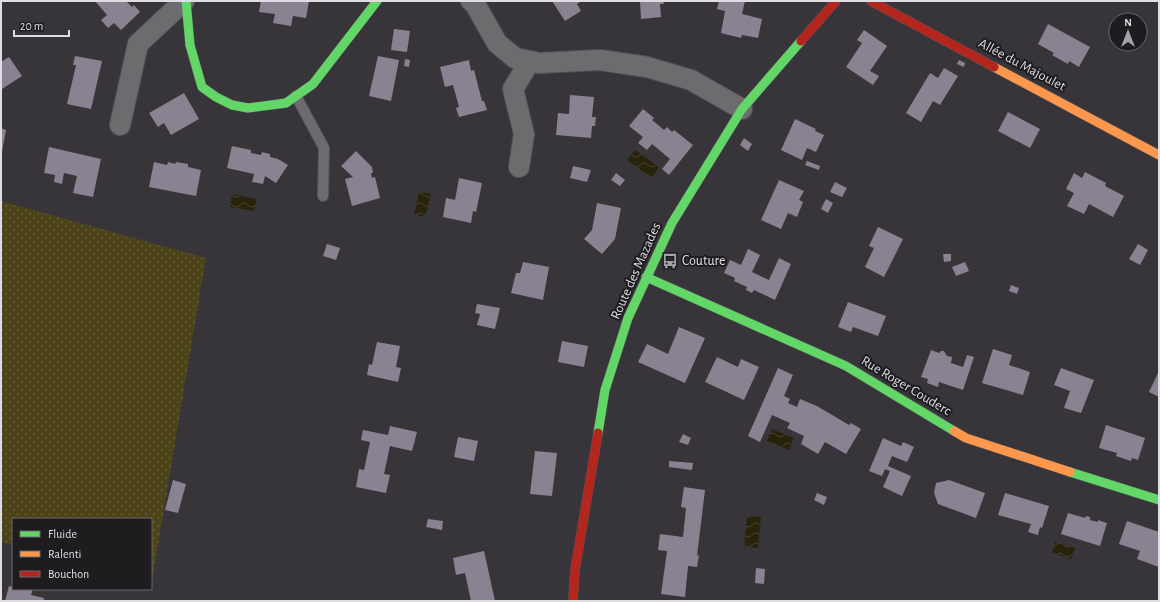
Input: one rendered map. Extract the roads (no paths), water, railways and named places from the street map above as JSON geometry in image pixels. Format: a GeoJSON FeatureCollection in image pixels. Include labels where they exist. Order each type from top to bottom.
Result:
{"type":"FeatureCollection","features":[{"type":"Feature","properties":{"kind":"street"},"geometry":{"type":"LineString","coordinates":[[185,1],[190,45],[202,87],[216,98],[232,105],[248,108],[286,103],[314,84],[377,1]]}},
{"type":"Feature","properties":{"kind":"street"},"geometry":{"type":"LineString","coordinates":[[120,125],[138,44],[185,1]]}},
{"type":"Feature","properties":{"kind":"street"},"geometry":{"type":"LineString","coordinates":[[471,1],[475,4],[497,43],[515,58],[539,63],[600,60],[647,67],[690,80],[742,109]]}},
{"type":"Feature","properties":{"kind":"street","name":"Route des Mazades"},"geometry":{"type":"LineString","coordinates":[[573,601],[575,570],[605,390],[628,318],[646,276],[672,223],[742,109],[836,1]]}},
{"type":"Feature","properties":{"kind":"street","name":"Allée du Majoulet"},"geometry":{"type":"LineString","coordinates":[[870,1],[1159,155]]}},
{"type":"Feature","properties":{"kind":"street"},"geometry":{"type":"LineString","coordinates":[[519,167],[524,134],[513,89],[530,61]]}},
{"type":"Feature","properties":{"kind":"street","name":"Rue Roger Couderc"},"geometry":{"type":"LineString","coordinates":[[646,276],[846,366],[966,438],[1159,500]]}},
{"type":"Feature","properties":{"kind":"lane"},"geometry":{"type":"LineString","coordinates":[[296,96],[324,148],[323,196]]}},
{"type":"Feature","properties":{"kind":"water"},"geometry":{"type":"Polygon","coordinates":[[[635,150],[659,167],[652,178],[627,160],[635,150]]]}},
{"type":"Feature","properties":{"kind":"water"},"geometry":{"type":"Polygon","coordinates":[[[419,192],[431,194],[425,217],[414,214],[419,192]]]}},
{"type":"Feature","properties":{"kind":"water"},"geometry":{"type":"Polygon","coordinates":[[[232,194],[257,199],[254,211],[230,207],[232,194]]]}},
{"type":"Feature","properties":{"kind":"water"},"geometry":{"type":"Polygon","coordinates":[[[772,429],[794,438],[789,450],[767,441],[772,429]]]}},
{"type":"Feature","properties":{"kind":"water"},"geometry":{"type":"Polygon","coordinates":[[[747,516],[761,517],[758,548],[744,547],[747,516]]]}},
{"type":"Feature","properties":{"kind":"water"},"geometry":{"type":"Polygon","coordinates":[[[1055,542],[1075,548],[1071,559],[1052,552],[1055,542]]]}},
{"type":"Feature","properties":{"kind":"place","name":"Couture"},"geometry":{"type":"Point","coordinates":[670,261]}}]}
